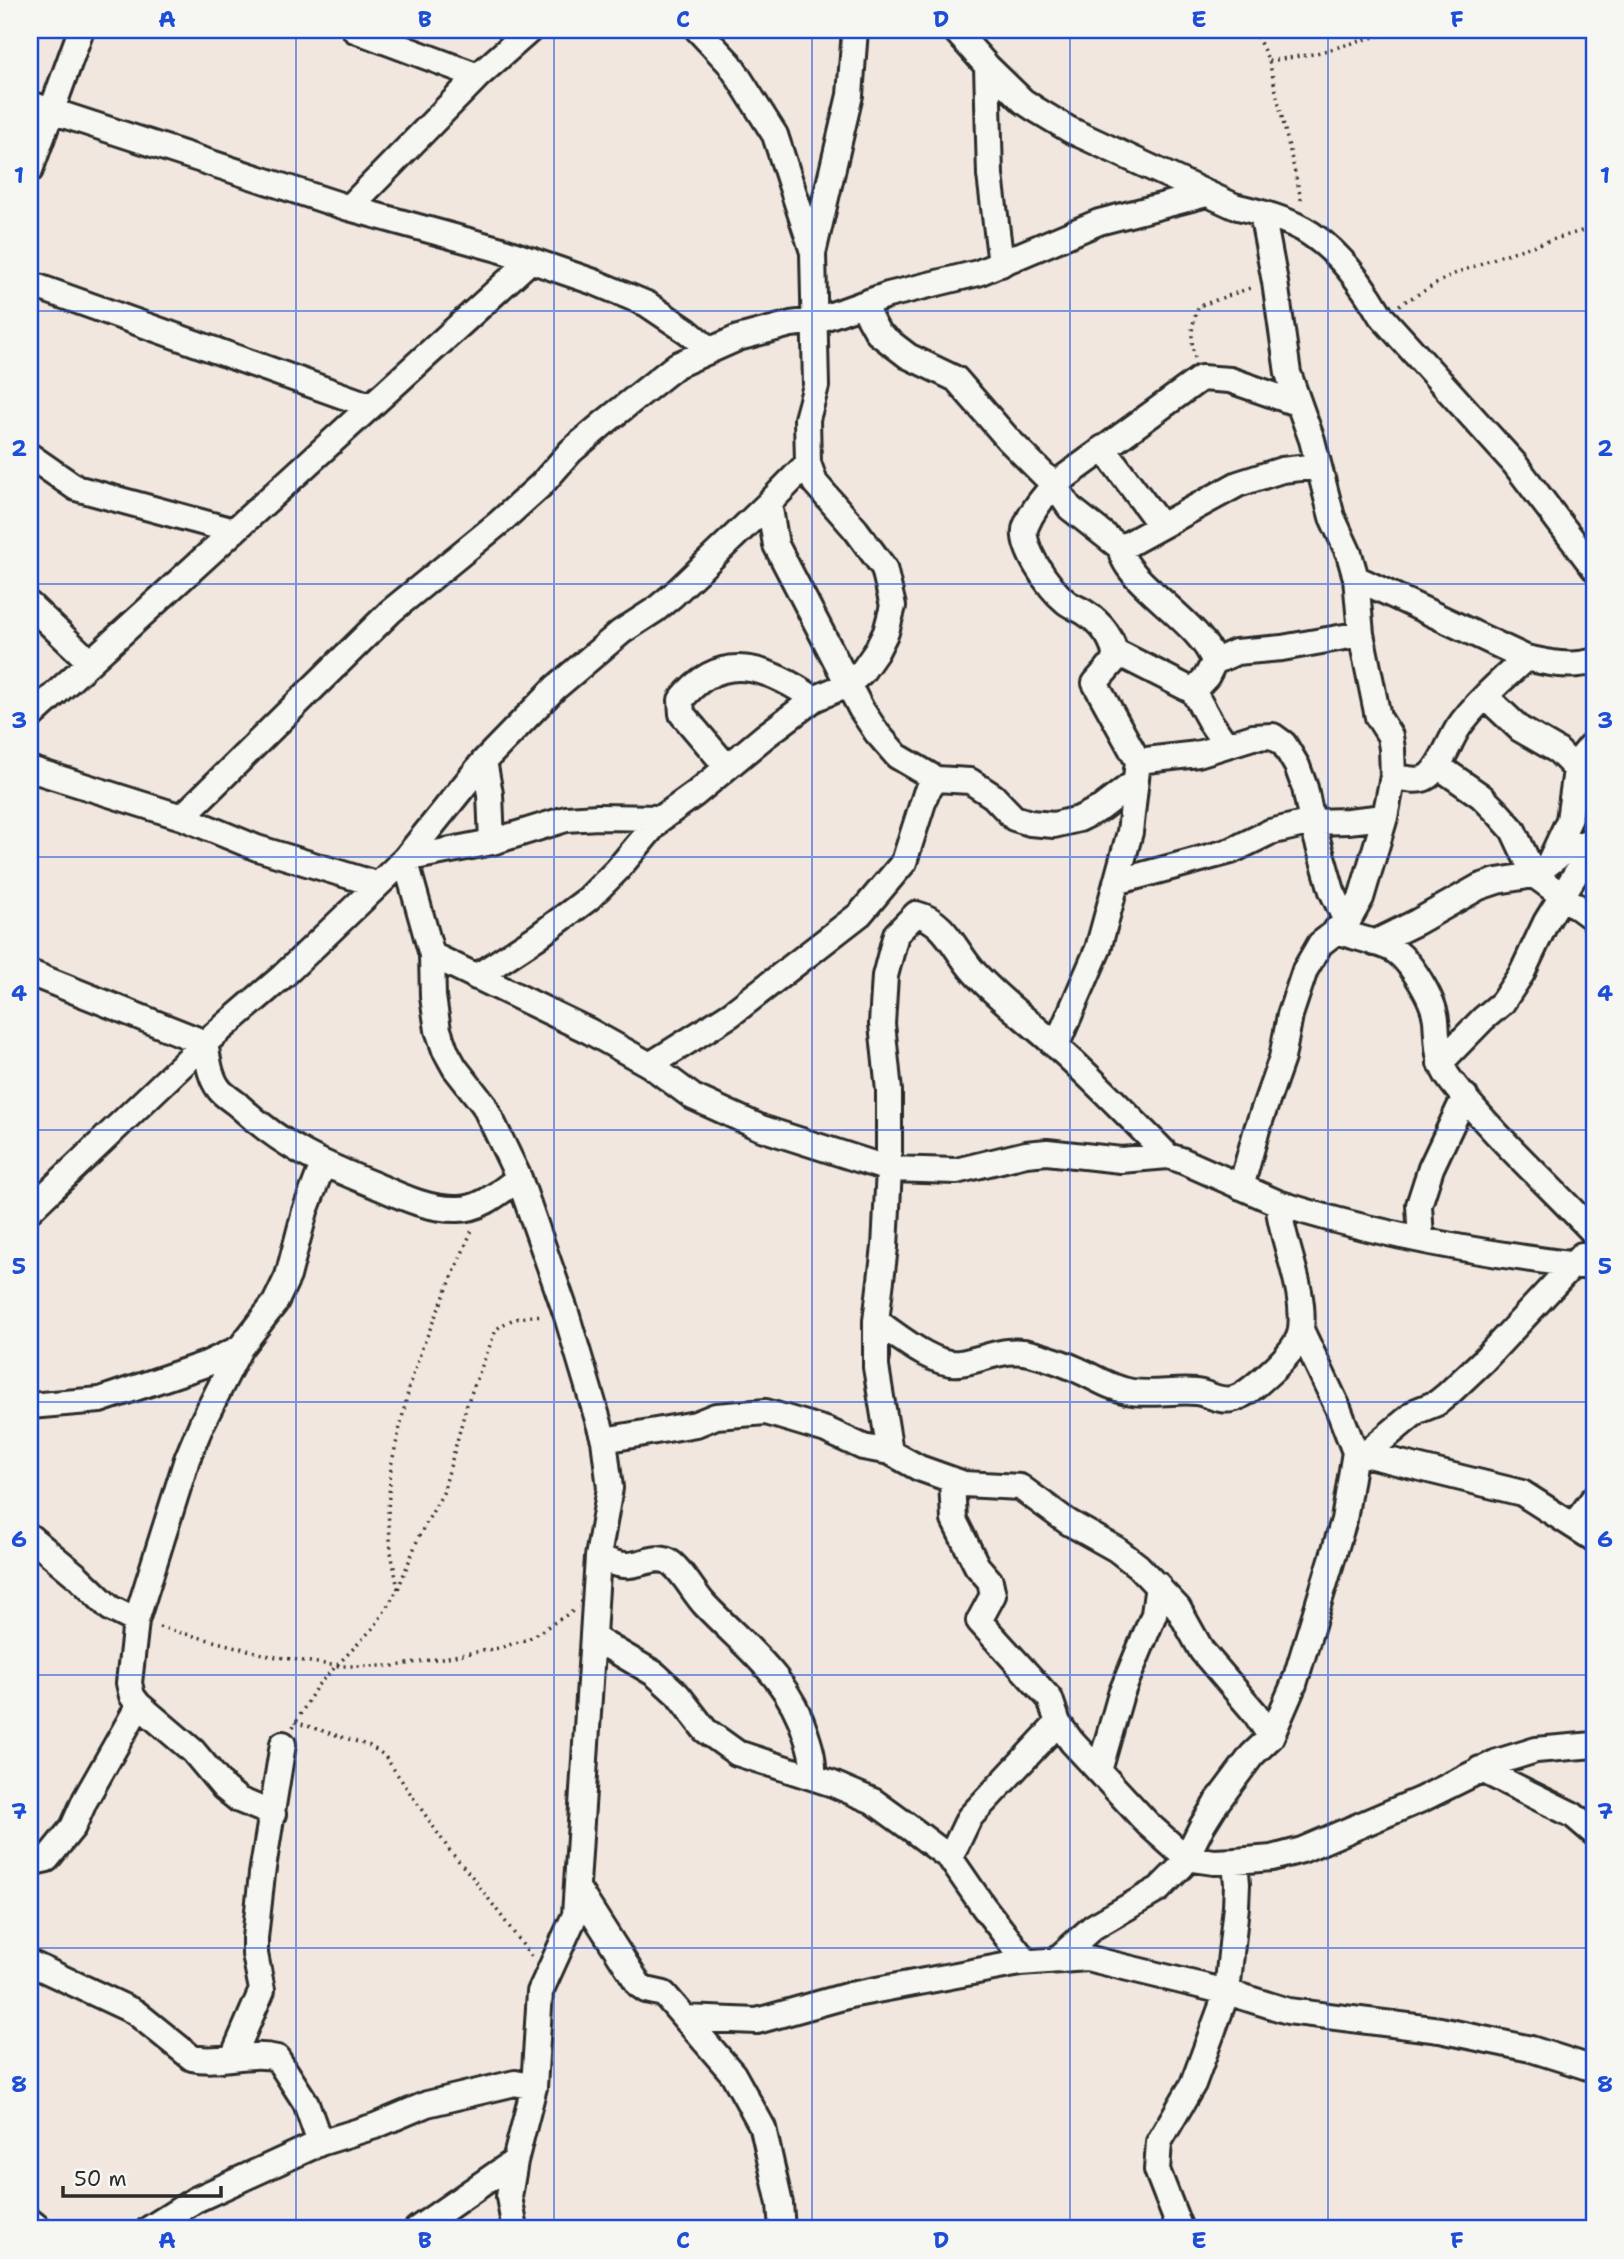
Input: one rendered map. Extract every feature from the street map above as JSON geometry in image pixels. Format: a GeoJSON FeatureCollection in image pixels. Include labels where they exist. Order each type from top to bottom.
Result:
{"type":"FeatureCollection","features":[{"type":"Feature","properties":{"kind":"street"},"geometry":{"type":"LineString","coordinates":[[30,170],[40,108],[81,30]]}},
{"type":"Feature","properties":{"kind":"street"},"geometry":{"type":"LineString","coordinates":[[355,30],[478,76]]}},
{"type":"Feature","properties":{"kind":"street"},"geometry":{"type":"LineString","coordinates":[[349,208],[478,76],[530,30]]}},
{"type":"Feature","properties":{"kind":"street"},"geometry":{"type":"LineString","coordinates":[[698,30],[730,65],[775,135],[813,253]]}},
{"type":"Feature","properties":{"kind":"street"},"geometry":{"type":"LineString","coordinates":[[476,977],[537,937],[587,899],[617,870],[662,818],[814,699],[849,684],[862,672],[886,632],[893,606],[884,568],[856,530],[815,483],[808,463],[807,419],[816,386],[813,253],[850,95],[855,30]]}},
{"type":"Feature","properties":{"kind":"street"},"geometry":{"type":"LineString","coordinates":[[955,30],[1023,101],[1070,130],[1234,206],[1262,213],[1309,233],[1338,257],[1367,291],[1381,316],[1514,463],[1594,568]]}},
{"type":"Feature","properties":{"kind":"street"},"geometry":{"type":"LineString","coordinates":[[988,66],[990,175],[1001,264]]}},
{"type":"Feature","properties":{"kind":"street"},"geometry":{"type":"LineString","coordinates":[[40,108],[349,208],[531,260],[646,304],[687,331],[710,351]]}},
{"type":"Feature","properties":{"kind":"street"},"geometry":{"type":"LineString","coordinates":[[182,817],[391,611],[500,522],[541,485],[571,452],[677,365],[738,338],[791,324],[815,321],[888,295],[978,273],[1099,222],[1207,194]]}},
{"type":"Feature","properties":{"kind":"street"},"geometry":{"type":"LineString","coordinates":[[1241,1187],[1257,1129],[1282,1058],[1290,1015],[1305,970],[1320,944],[1342,926],[1366,885],[1393,776],[1390,736],[1378,717],[1361,634],[1356,578],[1349,554],[1332,517],[1312,440],[1288,373],[1262,213]]}},
{"type":"Feature","properties":{"kind":"street"},"geometry":{"type":"LineString","coordinates":[[30,717],[531,260]]}},
{"type":"Feature","properties":{"kind":"street"},"geometry":{"type":"LineString","coordinates":[[30,284],[371,406]]}},
{"type":"Feature","properties":{"kind":"street"},"geometry":{"type":"LineString","coordinates":[[862,304],[878,332],[908,356],[956,379],[1043,477],[1054,485],[1070,508],[1121,548]]}},
{"type":"Feature","properties":{"kind":"street"},"geometry":{"type":"LineString","coordinates":[[1226,745],[1193,691],[1116,652],[1102,626],[1085,612],[1067,603],[1055,591],[1029,552],[1024,528],[1054,485],[1201,378],[1230,380],[1299,404]]}},
{"type":"Feature","properties":{"kind":"street"},"geometry":{"type":"LineString","coordinates":[[1103,449],[1161,526]]}},
{"type":"Feature","properties":{"kind":"street"},"geometry":{"type":"LineString","coordinates":[[30,456],[76,488],[234,531]]}},
{"type":"Feature","properties":{"kind":"street"},"geometry":{"type":"LineString","coordinates":[[30,1210],[205,1043],[283,976],[405,859],[484,761],[555,688],[621,632],[672,596],[808,463]]}},
{"type":"Feature","properties":{"kind":"street"},"geometry":{"type":"LineString","coordinates":[[1121,548],[1238,484],[1282,470],[1318,466]]}},
{"type":"Feature","properties":{"kind":"street"},"geometry":{"type":"LineString","coordinates":[[769,503],[776,545],[872,725],[897,756],[936,779],[970,781],[993,796],[1014,818],[1030,823],[1054,825],[1079,819],[1101,808],[1137,772],[1253,737],[1273,736],[1284,744],[1297,766],[1342,926],[1393,950],[1403,959],[1431,999],[1440,1063],[1465,1096],[1594,1233]]}},
{"type":"Feature","properties":{"kind":"street"},"geometry":{"type":"LineString","coordinates":[[1121,548],[1121,554],[1131,570],[1182,619],[1210,651],[1214,662]]}},
{"type":"Feature","properties":{"kind":"street"},"geometry":{"type":"LineString","coordinates":[[1356,578],[1526,657],[1548,663],[1594,661]]}},
{"type":"Feature","properties":{"kind":"street"},"geometry":{"type":"LineString","coordinates":[[30,605],[90,662]]}},
{"type":"Feature","properties":{"kind":"street"},"geometry":{"type":"LineString","coordinates":[[1193,691],[1207,676],[1214,662],[1236,652],[1282,648],[1361,634]]}},
{"type":"Feature","properties":{"kind":"street"},"geometry":{"type":"LineString","coordinates":[[1056,1046],[1098,948],[1130,832],[1137,772],[1095,683],[1113,664],[1116,652]]}},
{"type":"Feature","properties":{"kind":"street"},"geometry":{"type":"LineString","coordinates":[[1393,776],[1424,778],[1438,766],[1460,725],[1526,657]]}},
{"type":"Feature","properties":{"kind":"street"},"geometry":{"type":"LineString","coordinates":[[727,767],[682,714],[681,700],[692,686],[708,676],[734,666],[775,675],[814,699]]}},
{"type":"Feature","properties":{"kind":"street"},"geometry":{"type":"LineString","coordinates":[[1486,697],[1520,729],[1558,751],[1576,769]]}},
{"type":"Feature","properties":{"kind":"street"},"geometry":{"type":"LineString","coordinates":[[1541,870],[1569,820],[1577,763],[1594,742]]}},
{"type":"Feature","properties":{"kind":"street"},"geometry":{"type":"LineString","coordinates":[[484,761],[490,794],[492,842]]}},
{"type":"Feature","properties":{"kind":"street"},"geometry":{"type":"LineString","coordinates":[[1438,766],[1471,789],[1497,812],[1563,898],[1594,919]]}},
{"type":"Feature","properties":{"kind":"street"},"geometry":{"type":"LineString","coordinates":[[30,769],[182,817],[257,848],[376,884]]}},
{"type":"Feature","properties":{"kind":"street"},"geometry":{"type":"LineString","coordinates":[[650,1065],[732,1014],[860,914],[904,862],[926,793],[936,779]]}},
{"type":"Feature","properties":{"kind":"street"},"geometry":{"type":"LineString","coordinates":[[1116,882],[1231,851],[1270,832],[1311,822],[1385,817]]}},
{"type":"Feature","properties":{"kind":"street"},"geometry":{"type":"LineString","coordinates":[[405,859],[492,842],[566,819],[662,818]]}},
{"type":"Feature","properties":{"kind":"street"},"geometry":{"type":"LineString","coordinates":[[1374,943],[1479,887],[1541,870],[1570,848],[1594,840]]}},
{"type":"Feature","properties":{"kind":"street"},"geometry":{"type":"LineString","coordinates":[[1440,1063],[1502,1003],[1522,974],[1546,922],[1580,867],[1594,852]]}},
{"type":"Feature","properties":{"kind":"street"},"geometry":{"type":"LineString","coordinates":[[405,859],[432,955],[433,997],[438,1030],[455,1068],[484,1105],[519,1178],[566,1312],[604,1440],[610,1488],[598,1557],[575,1915],[540,1993],[534,2087],[515,2161],[509,2197],[514,2229]]}},
{"type":"Feature","properties":{"kind":"street"},"geometry":{"type":"LineString","coordinates":[[890,1452],[876,1367],[876,1321],[885,1247],[889,1169],[890,1091],[881,1024],[885,976],[896,934],[916,914],[925,916],[950,936],[974,972],[1126,1112],[1168,1156]]}},
{"type":"Feature","properties":{"kind":"street"},"geometry":{"type":"LineString","coordinates":[[432,955],[589,1031],[650,1065],[693,1097],[761,1128],[889,1169],[956,1171],[1026,1154],[1047,1152],[1121,1160],[1168,1156],[1278,1203],[1315,1215],[1479,1252],[1584,1265]]}},
{"type":"Feature","properties":{"kind":"street"},"geometry":{"type":"LineString","coordinates":[[30,973],[205,1043]]}},
{"type":"Feature","properties":{"kind":"street"},"geometry":{"type":"LineString","coordinates":[[205,1043],[211,1070],[221,1091],[262,1128],[323,1164],[405,1198],[437,1207],[460,1209],[481,1205],[519,1178]]}},
{"type":"Feature","properties":{"kind":"street"},"geometry":{"type":"LineString","coordinates":[[1422,1239],[1419,1205],[1432,1168],[1465,1096]]}},
{"type":"Feature","properties":{"kind":"street"},"geometry":{"type":"LineString","coordinates":[[273,1814],[239,1801],[224,1788],[193,1751],[139,1705],[132,1696],[129,1683],[136,1621],[187,1459],[207,1412],[240,1348],[275,1303],[288,1276],[306,1211],[323,1164]]}},
{"type":"Feature","properties":{"kind":"street"},"geometry":{"type":"LineString","coordinates":[[1278,1203],[1281,1228],[1296,1275],[1301,1330],[1360,1453],[1522,1493],[1594,1539]]}},
{"type":"Feature","properties":{"kind":"street"},"geometry":{"type":"LineString","coordinates":[[1056,1960],[1093,1927],[1159,1889],[1182,1866],[1217,1802],[1252,1755],[1271,1737],[1294,1684],[1329,1572],[1360,1453],[1417,1411],[1437,1403],[1448,1394],[1584,1265],[1594,1242]]}},
{"type":"Feature","properties":{"kind":"street"},"geometry":{"type":"LineString","coordinates":[[876,1321],[928,1356],[958,1363],[1019,1350],[1061,1363],[1102,1384],[1133,1392],[1197,1392],[1232,1399],[1246,1393],[1281,1362],[1294,1346],[1301,1330]]}},
{"type":"Feature","properties":{"kind":"street"},"geometry":{"type":"LineString","coordinates":[[30,1405],[100,1400],[206,1364],[240,1348]]}},
{"type":"Feature","properties":{"kind":"street"},"geometry":{"type":"LineString","coordinates":[[604,1440],[696,1424],[716,1416],[766,1412],[826,1430],[863,1447],[890,1452],[919,1468],[964,1484],[1020,1488],[1068,1522],[1116,1549],[1158,1585],[1178,1608],[1202,1651],[1255,1713],[1271,1737]]}},
{"type":"Feature","properties":{"kind":"street"},"geometry":{"type":"LineString","coordinates":[[953,1480],[954,1520],[976,1566],[990,1581],[993,1595],[979,1621],[1050,1699],[1058,1723],[1099,1771],[1148,1824],[1186,1858],[1214,1862],[1235,1861],[1272,1858],[1302,1850],[1422,1799],[1480,1769],[1536,1750],[1594,1745]]}},
{"type":"Feature","properties":{"kind":"street"},"geometry":{"type":"LineString","coordinates":[[1574,1525],[1594,1498]]}},
{"type":"Feature","properties":{"kind":"street"},"geometry":{"type":"LineString","coordinates":[[30,1536],[110,1608],[136,1621]]}},
{"type":"Feature","properties":{"kind":"street"},"geometry":{"type":"LineString","coordinates":[[598,1557],[613,1564],[627,1566],[658,1559],[672,1563],[695,1594],[758,1656],[783,1686],[798,1710],[814,1760],[813,1777]]}},
{"type":"Feature","properties":{"kind":"street"},"geometry":{"type":"LineString","coordinates":[[1099,1771],[1121,1694],[1154,1614],[1158,1585]]}},
{"type":"Feature","properties":{"kind":"street"},"geometry":{"type":"LineString","coordinates":[[594,1639],[655,1674],[678,1695],[705,1730],[737,1752],[813,1777],[873,1801],[950,1858],[1026,1962]]}},
{"type":"Feature","properties":{"kind":"street"},"geometry":{"type":"LineString","coordinates":[[30,1855],[38,1861],[47,1859],[73,1827],[85,1800],[139,1705]]}},
{"type":"Feature","properties":{"kind":"street"},"geometry":{"type":"LineString","coordinates":[[950,1858],[969,1818],[1058,1723]]}},
{"type":"Feature","properties":{"kind":"street"},"geometry":{"type":"LineString","coordinates":[[233,2057],[262,1990],[255,1954],[256,1938],[262,1874],[283,1744]]}},
{"type":"Feature","properties":{"kind":"street"},"geometry":{"type":"LineString","coordinates":[[1480,1769],[1573,1815],[1594,1833]]}},
{"type":"Feature","properties":{"kind":"street"},"geometry":{"type":"LineString","coordinates":[[1180,2229],[1157,2170],[1159,2142],[1193,2084],[1227,1992],[1236,1906],[1235,1861]]}},
{"type":"Feature","properties":{"kind":"street"},"geometry":{"type":"LineString","coordinates":[[577,1888],[639,1985],[646,1990],[664,1994],[733,2074],[763,2128],[780,2204],[782,2229]]}},
{"type":"Feature","properties":{"kind":"street"},"geometry":{"type":"LineString","coordinates":[[685,2018],[757,2021],[849,1995],[1026,1962],[1087,1958],[1227,1992],[1288,2011],[1440,2030],[1518,2046],[1594,2069]]}},
{"type":"Feature","properties":{"kind":"street"},"geometry":{"type":"LineString","coordinates":[[30,1963],[135,2012],[192,2058],[204,2061],[262,2054],[277,2058],[306,2103],[320,2143]]}},
{"type":"Feature","properties":{"kind":"street"},"geometry":{"type":"LineString","coordinates":[[149,2229],[195,2200],[320,2143],[375,2126],[427,2104],[515,2083],[534,2087]]}},
{"type":"Feature","properties":{"kind":"street"},"geometry":{"type":"LineString","coordinates":[[417,2229],[515,2161]]}},
{"type":"Feature","properties":{"kind":"street"},"geometry":{"type":"LineString","coordinates":[[30,2221],[40,2229]]}},
{"type":"Feature","properties":{"kind":"path"},"geometry":{"type":"LineString","coordinates":[[1254,30],[1269,61],[1309,233]]}},
{"type":"Feature","properties":{"kind":"path"},"geometry":{"type":"LineString","coordinates":[[1269,61],[1313,54],[1400,30]]}},
{"type":"Feature","properties":{"kind":"path"},"geometry":{"type":"LineString","coordinates":[[1381,316],[1452,275],[1500,256],[1594,227]]}},
{"type":"Feature","properties":{"kind":"path"},"geometry":{"type":"LineString","coordinates":[[1201,378],[1190,333],[1199,306],[1230,293],[1275,282]]}},
{"type":"Feature","properties":{"kind":"path"},"geometry":{"type":"LineString","coordinates":[[398,1589],[391,1552],[388,1510],[391,1466],[409,1388],[422,1348],[481,1205]]}},
{"type":"Feature","properties":{"kind":"path"},"geometry":{"type":"LineString","coordinates":[[283,1744],[317,1686],[375,1626],[398,1589],[419,1536],[443,1493],[467,1404],[496,1330],[504,1322],[514,1318],[566,1312]]}},
{"type":"Feature","properties":{"kind":"path"},"geometry":{"type":"LineString","coordinates":[[136,1621],[271,1656],[338,1666],[396,1666],[499,1648],[528,1639],[597,1596]]}},
{"type":"Feature","properties":{"kind":"path"},"geometry":{"type":"LineString","coordinates":[[295,1722],[370,1746],[384,1755],[450,1851],[474,1879],[533,1960],[540,1993]]}}]}
